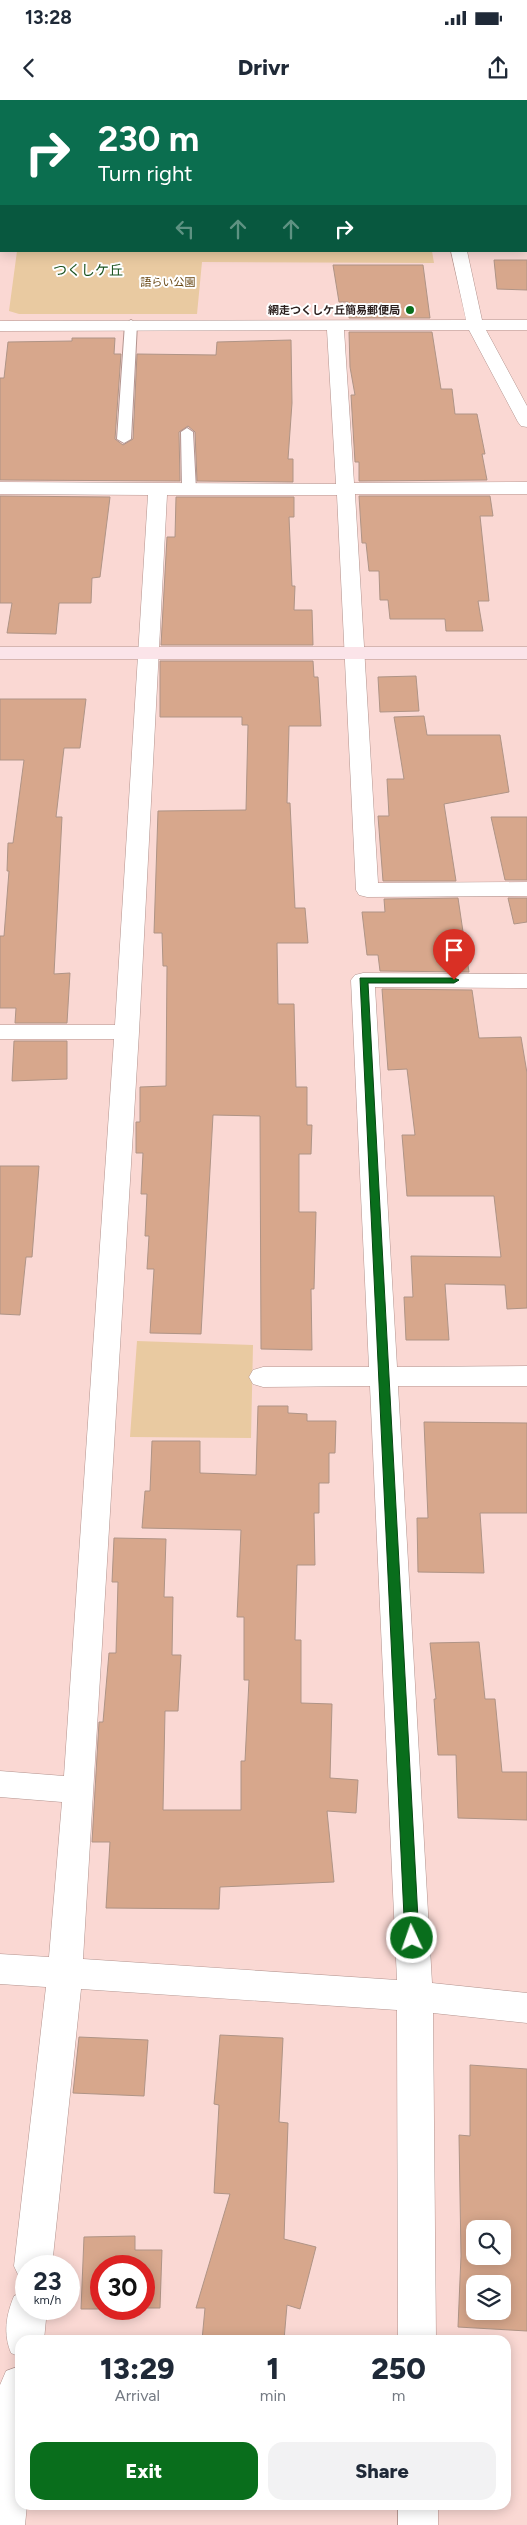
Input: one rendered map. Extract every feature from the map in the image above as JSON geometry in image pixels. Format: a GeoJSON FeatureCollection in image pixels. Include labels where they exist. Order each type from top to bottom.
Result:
{"type":"FeatureCollection","features":[{"type":"Feature","properties":{"kind":"street"},"geometry":{"type":"LineString","coordinates":[[459,252],[475,325],[527,422]]}},
{"type":"Feature","properties":{"kind":"street"},"geometry":{"type":"LineString","coordinates":[[0,326],[131,324],[527,325]]}},
{"type":"Feature","properties":{"kind":"street"},"geometry":{"type":"LineString","coordinates":[[335,325],[356,653],[367,890],[527,889]]}},
{"type":"Feature","properties":{"kind":"street"},"geometry":{"type":"LineString","coordinates":[[0,488],[346,490],[527,488]]}},
{"type":"Feature","properties":{"kind":"street"},"geometry":{"type":"LineString","coordinates":[[34,2255],[65,1975],[79,1790],[127,1032],[158,490]]}},
{"type":"Feature","properties":{"kind":"street"},"geometry":{"type":"LineString","coordinates":[[0,653],[527,653]]}},
{"type":"Feature","properties":{"kind":"street"},"geometry":{"type":"LineString","coordinates":[[417,2335],[415,1996],[363,980],[527,981]]}},
{"type":"Feature","properties":{"kind":"street"},"geometry":{"type":"LineString","coordinates":[[0,1032],[127,1032]]}},
{"type":"Feature","properties":{"kind":"street"},"geometry":{"type":"LineString","coordinates":[[263,1377],[384,1375],[527,1376]]}},
{"type":"Feature","properties":{"kind":"street"},"geometry":{"type":"LineString","coordinates":[[0,1784],[79,1790]]}},
{"type":"Feature","properties":{"kind":"street"},"geometry":{"type":"LineString","coordinates":[[0,1969],[65,1975],[415,1996],[527,2008]]}},
{"type":"Feature","properties":{"kind":"street"},"geometry":{"type":"LineString","coordinates":[[25,2335],[27,2320]]}},
{"type":"Feature","properties":{"kind":"street"},"geometry":{"type":"LineString","coordinates":[[5,2525],[15,2432]]}},
{"type":"Feature","properties":{"kind":"street"},"geometry":{"type":"LineString","coordinates":[[418,2510],[418,2525]]}},
{"type":"Feature","properties":{"kind":"lane"},"geometry":{"type":"LineString","coordinates":[[124,439],[131,324]]}},
{"type":"Feature","properties":{"kind":"lane"},"geometry":{"type":"LineString","coordinates":[[187,432],[189,490]]}},
{"type":"Feature","properties":{"kind":"green space","name":"語らい公園"},"geometry":{"type":"Polygon","coordinates":[[[17,252],[432,252],[434,263],[202,262],[197,314],[19,314],[9,311],[17,252]]]}},
{"type":"Feature","properties":{"kind":"green space"},"geometry":{"type":"Polygon","coordinates":[[[137,1341],[253,1345],[251,1438],[130,1437],[137,1341]]]}},
{"type":"Feature","properties":{"kind":"building"},"geometry":{"type":"Polygon","coordinates":[[[494,260],[527,260],[527,290],[497,289],[494,260]]]}},
{"type":"Feature","properties":{"kind":"building"},"geometry":{"type":"Polygon","coordinates":[[[333,265],[423,265],[430,318],[349,318],[348,302],[339,302],[333,265]]]}},
{"type":"Feature","properties":{"kind":"building"},"geometry":{"type":"Polygon","coordinates":[[[349,332],[432,332],[441,389],[452,389],[455,414],[477,414],[485,454],[482,454],[487,480],[359,481],[359,462],[355,462],[351,395],[355,395],[350,367],[349,332]]]}},
{"type":"Feature","properties":{"kind":"building"},"geometry":{"type":"Polygon","coordinates":[[[72,338],[115,338],[114,354],[121,354],[115,439],[123,445],[133,439],[137,354],[216,355],[217,342],[291,340],[292,403],[288,459],[293,459],[293,482],[197,481],[195,432],[188,426],[179,432],[180,481],[0,480],[0,378],[4,378],[8,342],[72,341],[72,338]]]}},
{"type":"Feature","properties":{"kind":"building"},"geometry":{"type":"Polygon","coordinates":[[[0,496],[110,497],[100,577],[92,578],[91,603],[59,603],[56,634],[7,633],[12,603],[0,603],[0,496]]]}},
{"type":"Feature","properties":{"kind":"building"},"geometry":{"type":"Polygon","coordinates":[[[359,496],[490,496],[493,516],[480,516],[489,601],[478,601],[483,631],[446,631],[445,619],[390,619],[388,600],[380,600],[379,571],[369,571],[366,543],[362,543],[359,496]]]}},
{"type":"Feature","properties":{"kind":"building"},"geometry":{"type":"Polygon","coordinates":[[[176,497],[294,497],[294,517],[289,517],[292,586],[295,586],[294,610],[312,610],[313,645],[161,645],[167,537],[175,537],[176,497]]]}},
{"type":"Feature","properties":{"kind":"building"},"geometry":{"type":"Polygon","coordinates":[[[160,661],[313,661],[314,677],[318,677],[321,726],[289,726],[287,803],[290,803],[295,908],[305,908],[308,943],[277,943],[278,1004],[294,1004],[296,1087],[307,1087],[307,1125],[312,1125],[311,1154],[299,1154],[299,1212],[316,1212],[314,1289],[311,1289],[312,1350],[261,1349],[260,1116],[213,1115],[201,1334],[150,1333],[154,1269],[147,1269],[149,1236],[145,1236],[147,1194],[141,1194],[143,1153],[136,1153],[136,1122],[140,1122],[140,1087],[166,1086],[167,966],[163,966],[162,933],[154,933],[158,811],[246,810],[248,725],[242,725],[242,717],[160,717],[160,661]]]}},
{"type":"Feature","properties":{"kind":"building"},"geometry":{"type":"Polygon","coordinates":[[[416,676],[419,711],[380,712],[378,677],[416,676]]]}},
{"type":"Feature","properties":{"kind":"building"},"geometry":{"type":"Polygon","coordinates":[[[0,699],[86,699],[80,748],[64,748],[56,817],[62,817],[54,974],[70,973],[67,1023],[15,1023],[16,1008],[0,1008],[0,936],[4,936],[9,871],[7,871],[8,843],[13,843],[24,760],[0,760],[0,699]]]}},
{"type":"Feature","properties":{"kind":"building"},"geometry":{"type":"Polygon","coordinates":[[[424,716],[427,735],[500,735],[509,792],[444,804],[456,881],[383,881],[378,816],[389,816],[387,779],[404,779],[394,717],[424,716]]]}},
{"type":"Feature","properties":{"kind":"building"},"geometry":{"type":"Polygon","coordinates":[[[491,817],[527,817],[527,880],[505,880],[491,817]]]}},
{"type":"Feature","properties":{"kind":"building"},"geometry":{"type":"Polygon","coordinates":[[[458,898],[469,972],[380,971],[378,955],[367,955],[362,912],[385,912],[384,899],[458,898]]]}},
{"type":"Feature","properties":{"kind":"building"},"geometry":{"type":"Polygon","coordinates":[[[508,898],[527,898],[527,922],[514,924],[508,898]]]}},
{"type":"Feature","properties":{"kind":"building"},"geometry":{"type":"Polygon","coordinates":[[[382,989],[472,990],[479,1038],[521,1037],[527,1073],[527,1308],[507,1309],[505,1285],[445,1284],[449,1340],[406,1340],[404,1297],[413,1297],[411,1256],[501,1257],[494,1196],[407,1196],[402,1135],[415,1135],[407,1069],[388,1070],[382,989]]]}},
{"type":"Feature","properties":{"kind":"building"},"geometry":{"type":"Polygon","coordinates":[[[14,1041],[67,1041],[67,1079],[12,1081],[14,1041]]]}},
{"type":"Feature","properties":{"kind":"building"},"geometry":{"type":"Polygon","coordinates":[[[0,1166],[39,1166],[32,1257],[26,1257],[20,1315],[0,1314],[0,1166]]]}},
{"type":"Feature","properties":{"kind":"building"},"geometry":{"type":"Polygon","coordinates":[[[258,1406],[288,1406],[288,1413],[307,1414],[307,1421],[336,1421],[335,1453],[329,1453],[329,1483],[319,1483],[319,1513],[314,1513],[315,1565],[297,1565],[295,1640],[301,1640],[301,1703],[332,1704],[330,1778],[358,1780],[356,1813],[327,1811],[334,1882],[220,1887],[219,1909],[106,1908],[110,1842],[92,1842],[99,1722],[103,1722],[109,1653],[116,1653],[118,1582],[112,1582],[114,1538],[166,1539],[164,1597],[173,1597],[172,1655],[181,1655],[178,1711],[165,1711],[163,1810],[241,1810],[241,1761],[245,1761],[249,1680],[244,1680],[244,1617],[237,1617],[241,1530],[142,1528],[145,1491],[150,1491],[152,1441],[200,1441],[200,1473],[256,1475],[258,1406]]]}},
{"type":"Feature","properties":{"kind":"building"},"geometry":{"type":"Polygon","coordinates":[[[424,1422],[527,1423],[527,1513],[480,1513],[484,1573],[418,1572],[417,1518],[428,1518],[424,1422]]]}},
{"type":"Feature","properties":{"kind":"building"},"geometry":{"type":"Polygon","coordinates":[[[479,1642],[485,1699],[495,1699],[502,1772],[527,1772],[527,1820],[458,1818],[456,1755],[438,1755],[434,1699],[436,1699],[430,1643],[479,1642]]]}},
{"type":"Feature","properties":{"kind":"building"},"geometry":{"type":"Polygon","coordinates":[[[220,2035],[283,2038],[279,2122],[288,2123],[284,2239],[316,2247],[300,2309],[287,2305],[284,2335],[202,2335],[205,2308],[196,2308],[230,2194],[214,2193],[219,2105],[214,2104],[220,2035]]]}},
{"type":"Feature","properties":{"kind":"building"},"geometry":{"type":"Polygon","coordinates":[[[79,2037],[148,2040],[144,2096],[73,2093],[79,2037]]]}},
{"type":"Feature","properties":{"kind":"building"},"geometry":{"type":"Polygon","coordinates":[[[470,2065],[527,2069],[527,2331],[458,2327],[461,2256],[459,2135],[470,2136],[470,2065]]]}},
{"type":"Feature","properties":{"kind":"building"},"geometry":{"type":"Polygon","coordinates":[[[135,2236],[135,2250],[162,2250],[160,2308],[155,2308],[155,2255],[90,2255],[90,2309],[81,2309],[84,2237],[135,2236]]]}},
{"type":"Feature","properties":{"kind":"place","name":"網走つくしケ丘簡易郵便局"},"geometry":{"type":"Point","coordinates":[410,310]}},
{"type":"Feature","properties":{"kind":"district","name":"つくしケ丘"},"geometry":{"type":"Point","coordinates":[88,270]}},
{"type":"Feature","properties":{"kind":"route"},"geometry":{"type":"LineString","coordinates":[[412,1938],[363,980],[454,980]]}}]}
